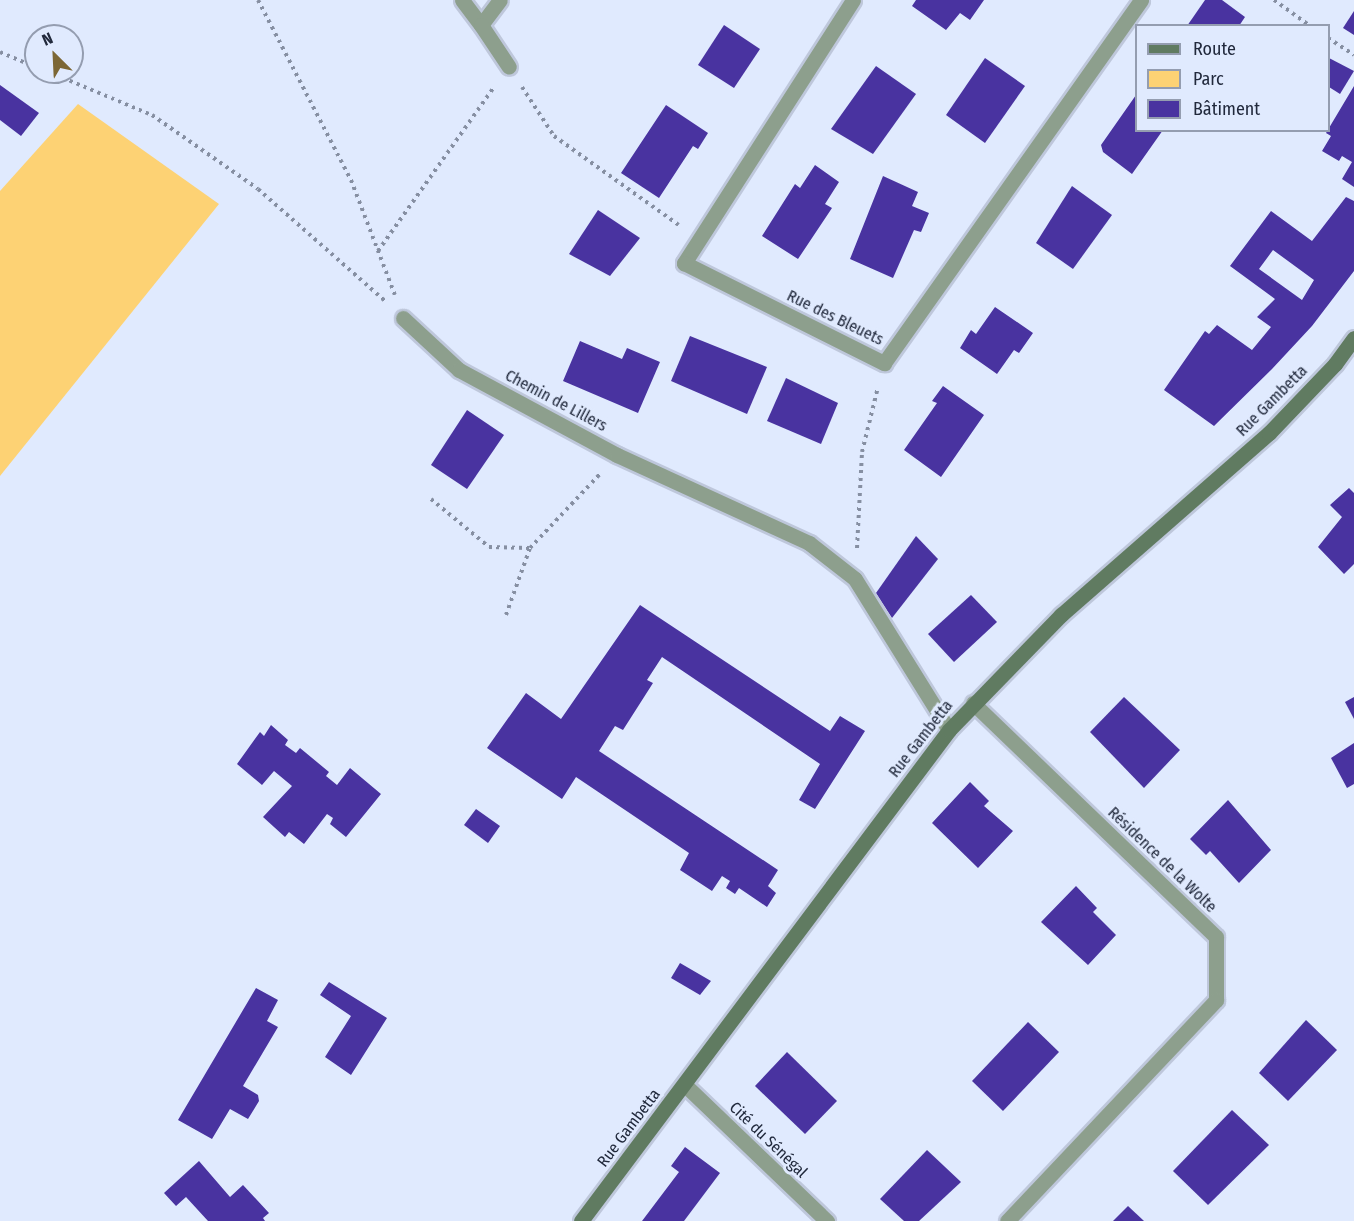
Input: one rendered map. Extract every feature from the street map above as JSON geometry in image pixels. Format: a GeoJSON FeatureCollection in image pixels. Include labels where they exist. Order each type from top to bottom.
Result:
{"type":"FeatureCollection","features":[{"type":"Feature","properties":{"kind":"main road","name":"Rue Gambetta"},"geometry":{"type":"LineString","coordinates":[[580,1221],[685,1085],[949,730],[1061,615],[1269,432],[1335,364],[1354,338]]}},
{"type":"Feature","properties":{"kind":"street"},"geometry":{"type":"LineString","coordinates":[[462,0],[509,67]]}},
{"type":"Feature","properties":{"kind":"street"},"geometry":{"type":"LineString","coordinates":[[481,25],[500,0]]}},
{"type":"Feature","properties":{"kind":"street","name":"Rue des Bleuets"},"geometry":{"type":"LineString","coordinates":[[853,0],[684,263],[884,363],[1141,0]]}},
{"type":"Feature","properties":{"kind":"street","name":"Chemin de Lillers"},"geometry":{"type":"LineString","coordinates":[[403,318],[459,370],[617,455],[809,543],[855,579],[949,730]]}},
{"type":"Feature","properties":{"kind":"street","name":"Résidence de la Wolte"},"geometry":{"type":"LineString","coordinates":[[973,703],[1216,937],[1216,1000],[1007,1221]]}},
{"type":"Feature","properties":{"kind":"street","name":"Cité du Sénégal"},"geometry":{"type":"LineString","coordinates":[[685,1085],[827,1221]]}},
{"type":"Feature","properties":{"kind":"path"},"geometry":{"type":"LineString","coordinates":[[258,0],[351,180],[403,318]]}},
{"type":"Feature","properties":{"kind":"path"},"geometry":{"type":"LineString","coordinates":[[1274,0],[1307,24]]}},
{"type":"Feature","properties":{"kind":"path"},"geometry":{"type":"LineString","coordinates":[[1330,39],[1354,55]]}},
{"type":"Feature","properties":{"kind":"path"},"geometry":{"type":"LineString","coordinates":[[0,52],[24,62]]}},
{"type":"Feature","properties":{"kind":"path"},"geometry":{"type":"LineString","coordinates":[[378,251],[509,67],[554,136],[700,240]]}},
{"type":"Feature","properties":{"kind":"path"},"geometry":{"type":"LineString","coordinates":[[78,84],[152,115],[258,189],[403,318]]}},
{"type":"Feature","properties":{"kind":"path"},"geometry":{"type":"LineString","coordinates":[[855,579],[862,452],[884,363]]}},
{"type":"Feature","properties":{"kind":"path"},"geometry":{"type":"LineString","coordinates":[[506,615],[530,548],[617,455]]}},
{"type":"Feature","properties":{"kind":"path"},"geometry":{"type":"LineString","coordinates":[[431,499],[489,547],[530,548]]}},
{"type":"Feature","properties":{"kind":"green space"},"geometry":{"type":"Polygon","coordinates":[[[78,104],[219,204],[0,476],[0,191],[78,104]]]}},
{"type":"Feature","properties":{"kind":"building"},"geometry":{"type":"Polygon","coordinates":[[[916,0],[984,0],[970,20],[960,13],[946,30],[912,6],[916,0]]]}},
{"type":"Feature","properties":{"kind":"building"},"geometry":{"type":"Polygon","coordinates":[[[1205,0],[1222,0],[1245,17],[1240,24],[1188,24],[1205,0]]]}},
{"type":"Feature","properties":{"kind":"building"},"geometry":{"type":"Polygon","coordinates":[[[1354,11],[1354,35],[1343,28],[1354,11]]]}},
{"type":"Feature","properties":{"kind":"building"},"geometry":{"type":"Polygon","coordinates":[[[724,25],[760,49],[734,88],[698,65],[724,25]]]}},
{"type":"Feature","properties":{"kind":"building"},"geometry":{"type":"Polygon","coordinates":[[[985,58],[1025,86],[985,143],[946,115],[985,58]]]}},
{"type":"Feature","properties":{"kind":"building"},"geometry":{"type":"Polygon","coordinates":[[[1330,59],[1354,71],[1340,94],[1330,88],[1330,59]]]}},
{"type":"Feature","properties":{"kind":"building"},"geometry":{"type":"Polygon","coordinates":[[[876,66],[916,94],[873,154],[831,129],[876,66]]]}},
{"type":"Feature","properties":{"kind":"building"},"geometry":{"type":"Polygon","coordinates":[[[0,85],[39,113],[21,136],[0,120],[0,85]]]}},
{"type":"Feature","properties":{"kind":"building"},"geometry":{"type":"Polygon","coordinates":[[[1354,86],[1354,187],[1342,179],[1352,162],[1342,156],[1339,161],[1322,151],[1331,136],[1326,133],[1330,132],[1330,126],[1354,86]]]}},
{"type":"Feature","properties":{"kind":"building"},"geometry":{"type":"Polygon","coordinates":[[[1135,96],[1135,132],[1162,132],[1132,174],[1103,152],[1101,145],[1135,96]]]}},
{"type":"Feature","properties":{"kind":"building"},"geometry":{"type":"Polygon","coordinates":[[[666,105],[708,133],[698,149],[693,146],[659,198],[621,173],[666,105]]]}},
{"type":"Feature","properties":{"kind":"building"},"geometry":{"type":"Polygon","coordinates":[[[815,165],[839,182],[825,204],[832,208],[798,259],[762,236],[795,184],[800,188],[815,165]]]}},
{"type":"Feature","properties":{"kind":"building"},"geometry":{"type":"Polygon","coordinates":[[[883,176],[918,192],[912,206],[929,213],[921,232],[914,230],[893,278],[850,259],[883,176]]]}},
{"type":"Feature","properties":{"kind":"building"},"geometry":{"type":"Polygon","coordinates":[[[1072,186],[1112,215],[1073,269],[1036,243],[1072,186]]]}},
{"type":"Feature","properties":{"kind":"building"},"geometry":{"type":"Polygon","coordinates":[[[1346,197],[1354,201],[1354,271],[1312,326],[1272,369],[1214,426],[1164,390],[1205,331],[1209,334],[1217,325],[1252,350],[1271,327],[1257,317],[1275,299],[1230,266],[1271,211],[1312,241],[1346,197]],[[1273,250],[1259,269],[1302,300],[1314,280],[1273,250]]]}},
{"type":"Feature","properties":{"kind":"building"},"geometry":{"type":"Polygon","coordinates":[[[598,210],[640,238],[610,276],[569,254],[598,210]]]}},
{"type":"Feature","properties":{"kind":"building"},"geometry":{"type":"Polygon","coordinates":[[[995,307],[1033,333],[1019,353],[1014,350],[997,374],[960,348],[971,330],[976,334],[995,307]]]}},
{"type":"Feature","properties":{"kind":"building"},"geometry":{"type":"Polygon","coordinates":[[[690,336],[767,367],[747,414],[671,381],[690,336]]]}},
{"type":"Feature","properties":{"kind":"building"},"geometry":{"type":"Polygon","coordinates":[[[580,341],[622,359],[627,348],[660,362],[638,413],[563,381],[580,341]]]}},
{"type":"Feature","properties":{"kind":"building"},"geometry":{"type":"Polygon","coordinates":[[[786,378],[838,403],[821,444],[767,421],[786,378]]]}},
{"type":"Feature","properties":{"kind":"building"},"geometry":{"type":"Polygon","coordinates":[[[943,386],[984,415],[941,477],[904,450],[937,403],[932,401],[943,386]]]}},
{"type":"Feature","properties":{"kind":"building"},"geometry":{"type":"Polygon","coordinates":[[[467,410],[504,435],[467,489],[431,465],[467,410]]]}},
{"type":"Feature","properties":{"kind":"building"},"geometry":{"type":"Polygon","coordinates":[[[1349,488],[1354,493],[1354,564],[1344,574],[1318,547],[1342,517],[1330,505],[1349,488]]]}},
{"type":"Feature","properties":{"kind":"building"},"geometry":{"type":"Polygon","coordinates":[[[916,536],[938,559],[892,618],[876,593],[916,536]]]}},
{"type":"Feature","properties":{"kind":"building"},"geometry":{"type":"Polygon","coordinates":[[[971,595],[997,622],[954,662],[928,634],[971,595]]]}},
{"type":"Feature","properties":{"kind":"building"},"geometry":{"type":"Polygon","coordinates":[[[640,605],[830,731],[840,716],[865,731],[815,809],[799,800],[820,764],[662,657],[647,680],[653,683],[623,730],[615,726],[599,751],[778,870],[768,886],[776,893],[767,907],[739,888],[735,894],[726,888],[730,881],[722,876],[712,891],[680,870],[689,853],[576,777],[562,799],[487,748],[526,693],[561,719],[640,605]]]}},
{"type":"Feature","properties":{"kind":"building"},"geometry":{"type":"Polygon","coordinates":[[[1124,697],[1180,750],[1144,788],[1090,732],[1124,697]]]}},
{"type":"Feature","properties":{"kind":"building"},"geometry":{"type":"Polygon","coordinates":[[[1354,697],[1354,719],[1345,702],[1354,697]]]}},
{"type":"Feature","properties":{"kind":"building"},"geometry":{"type":"Polygon","coordinates":[[[271,725],[288,740],[285,745],[296,753],[300,748],[329,772],[326,776],[337,785],[350,768],[381,794],[346,837],[330,824],[333,818],[327,814],[304,844],[289,832],[285,837],[263,817],[292,786],[274,771],[262,785],[237,764],[260,732],[264,736],[271,725]]]}},
{"type":"Feature","properties":{"kind":"building"},"geometry":{"type":"Polygon","coordinates":[[[1354,743],[1354,784],[1347,788],[1331,758],[1354,743]]]}},
{"type":"Feature","properties":{"kind":"building"},"geometry":{"type":"Polygon","coordinates":[[[970,782],[989,801],[984,806],[1013,831],[978,868],[932,823],[970,782]]]}},
{"type":"Feature","properties":{"kind":"building"},"geometry":{"type":"Polygon","coordinates":[[[1228,800],[1271,850],[1239,883],[1210,851],[1206,855],[1190,839],[1228,800]]]}},
{"type":"Feature","properties":{"kind":"building"},"geometry":{"type":"Polygon","coordinates":[[[476,809],[500,826],[488,843],[464,825],[476,809]]]}},
{"type":"Feature","properties":{"kind":"building"},"geometry":{"type":"Polygon","coordinates":[[[1076,886],[1097,908],[1093,912],[1116,935],[1088,965],[1041,922],[1076,886]]]}},
{"type":"Feature","properties":{"kind":"building"},"geometry":{"type":"Polygon","coordinates":[[[680,963],[711,981],[700,995],[671,978],[680,963]]]}},
{"type":"Feature","properties":{"kind":"building"},"geometry":{"type":"Polygon","coordinates":[[[329,982],[387,1018],[351,1075],[325,1057],[351,1016],[320,995],[329,982]]]}},
{"type":"Feature","properties":{"kind":"building"},"geometry":{"type":"Polygon","coordinates":[[[256,988],[278,1000],[267,1021],[278,1027],[243,1086],[258,1095],[259,1101],[248,1119],[230,1109],[212,1139],[178,1120],[256,988]]]}},
{"type":"Feature","properties":{"kind":"building"},"geometry":{"type":"Polygon","coordinates":[[[1306,1020],[1337,1050],[1288,1101],[1259,1073],[1306,1020]]]}},
{"type":"Feature","properties":{"kind":"building"},"geometry":{"type":"Polygon","coordinates":[[[1028,1022],[1059,1052],[1003,1111],[972,1081],[1028,1022]]]}},
{"type":"Feature","properties":{"kind":"building"},"geometry":{"type":"Polygon","coordinates":[[[787,1052],[837,1101],[805,1134],[755,1086],[787,1052]]]}},
{"type":"Feature","properties":{"kind":"building"},"geometry":{"type":"Polygon","coordinates":[[[1232,1110],[1269,1145],[1208,1205],[1173,1171],[1232,1110]]]}},
{"type":"Feature","properties":{"kind":"building"},"geometry":{"type":"Polygon","coordinates":[[[685,1147],[720,1173],[684,1221],[642,1221],[679,1172],[671,1166],[685,1147]]]}},
{"type":"Feature","properties":{"kind":"building"},"geometry":{"type":"Polygon","coordinates":[[[927,1150],[961,1182],[919,1221],[904,1221],[880,1199],[927,1150]]]}},
{"type":"Feature","properties":{"kind":"building"},"geometry":{"type":"Polygon","coordinates":[[[199,1161],[230,1197],[243,1185],[269,1213],[263,1218],[265,1221],[208,1221],[186,1197],[176,1206],[164,1193],[199,1161]]]}},
{"type":"Feature","properties":{"kind":"building"},"geometry":{"type":"Polygon","coordinates":[[[1128,1206],[1144,1221],[1113,1221],[1128,1206]]]}}]}
